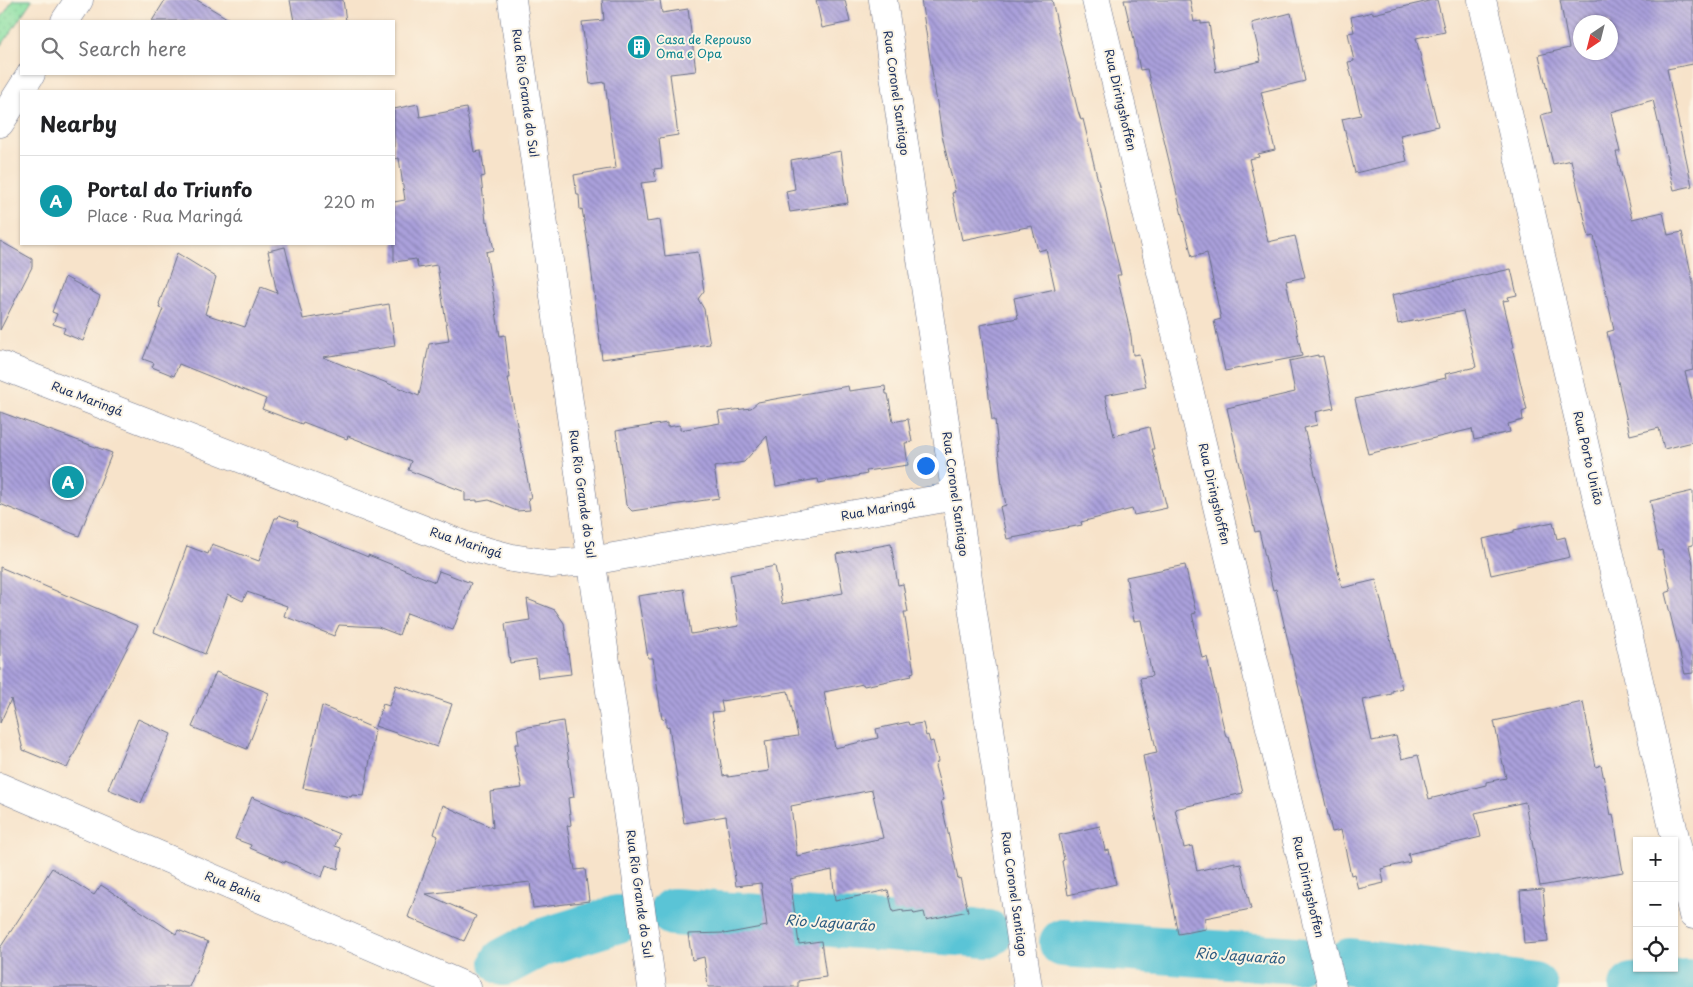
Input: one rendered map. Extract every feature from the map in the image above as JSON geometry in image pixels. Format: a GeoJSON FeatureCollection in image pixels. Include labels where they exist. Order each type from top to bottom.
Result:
{"type":"FeatureCollection","features":[{"type":"Feature","properties":{"kind":"street"},"geometry":{"type":"LineString","coordinates":[[66,20],[79,0]]}},
{"type":"Feature","properties":{"kind":"street","name":"Rua Rio Grande do Sul"},"geometry":{"type":"LineString","coordinates":[[512,0],[652,987]]}},
{"type":"Feature","properties":{"kind":"street","name":"Rua Coronel Santiago"},"geometry":{"type":"LineString","coordinates":[[883,0],[1028,987]]}},
{"type":"Feature","properties":{"kind":"street","name":"Rua Diringshoffen"},"geometry":{"type":"LineString","coordinates":[[1096,0],[1332,987]]}},
{"type":"Feature","properties":{"kind":"street","name":"Rua Porto União"},"geometry":{"type":"LineString","coordinates":[[1482,0],[1693,915]]}},
{"type":"Feature","properties":{"kind":"street"},"geometry":{"type":"LineString","coordinates":[[21,90],[30,75]]}},
{"type":"Feature","properties":{"kind":"street"},"geometry":{"type":"LineString","coordinates":[[0,123],[20,91]]}},
{"type":"Feature","properties":{"kind":"street","name":"Rua Maringá"},"geometry":{"type":"LineString","coordinates":[[0,366],[466,546],[512,558],[551,564],[591,561],[956,496]]}},
{"type":"Feature","properties":{"kind":"street","name":"Rua Bahia"},"geometry":{"type":"LineString","coordinates":[[0,786],[467,987]]}},
{"type":"Feature","properties":{"kind":"green space"},"geometry":{"type":"Polygon","coordinates":[[[13,0],[32,0],[2,45],[0,44],[0,20],[13,0]]]}},
{"type":"Feature","properties":{"kind":"building"},"geometry":{"type":"Polygon","coordinates":[[[165,0],[197,0],[230,20],[153,20],[165,0]]]}},
{"type":"Feature","properties":{"kind":"building"},"geometry":{"type":"Polygon","coordinates":[[[290,0],[343,0],[346,20],[294,20],[290,0]]]}},
{"type":"Feature","properties":{"kind":"building"},"geometry":{"type":"Polygon","coordinates":[[[602,0],[660,0],[662,13],[688,9],[696,71],[670,74],[678,135],[659,138],[662,168],[654,169],[656,181],[641,183],[647,222],[660,220],[665,256],[698,252],[704,291],[698,299],[704,309],[710,344],[602,359],[589,250],[574,175],[616,168],[605,82],[590,84],[582,22],[604,20],[602,0]]]}},
{"type":"Feature","properties":{"kind":"building"},"geometry":{"type":"Polygon","coordinates":[[[816,0],[845,0],[850,22],[822,28],[816,0]]]}},
{"type":"Feature","properties":{"kind":"building"},"geometry":{"type":"Polygon","coordinates":[[[921,0],[1052,0],[1078,111],[1081,120],[1083,119],[1121,275],[1117,275],[1131,336],[1133,355],[1139,354],[1146,387],[1105,395],[1114,436],[1149,427],[1154,449],[1152,449],[1167,508],[1134,515],[1132,509],[1081,522],[1082,525],[1007,539],[1000,507],[1006,505],[1002,486],[995,420],[992,420],[980,325],[1018,318],[1014,298],[1055,289],[1046,249],[1038,251],[1032,226],[962,240],[952,193],[955,192],[942,135],[921,0]]]}},
{"type":"Feature","properties":{"kind":"building"},"geometry":{"type":"Polygon","coordinates":[[[1124,0],[1190,0],[1194,22],[1201,21],[1201,24],[1209,23],[1216,72],[1261,61],[1252,23],[1291,13],[1305,81],[1261,92],[1275,150],[1258,154],[1259,157],[1249,159],[1268,242],[1295,236],[1305,277],[1286,281],[1302,356],[1225,371],[1214,321],[1221,319],[1207,253],[1192,257],[1147,69],[1140,70],[1124,0]]]}},
{"type":"Feature","properties":{"kind":"building"},"geometry":{"type":"Polygon","coordinates":[[[1437,0],[1445,32],[1416,38],[1438,126],[1400,135],[1407,161],[1355,173],[1342,119],[1361,115],[1348,62],[1354,61],[1348,33],[1354,32],[1351,17],[1373,12],[1373,14],[1437,0]]]}},
{"type":"Feature","properties":{"kind":"building"},"geometry":{"type":"Polygon","coordinates":[[[1560,0],[1693,0],[1693,64],[1667,69],[1692,186],[1674,190],[1653,100],[1611,112],[1620,152],[1616,152],[1632,219],[1663,212],[1668,235],[1682,232],[1693,282],[1693,370],[1685,372],[1693,405],[1693,442],[1664,449],[1659,428],[1630,435],[1607,332],[1614,330],[1594,236],[1589,237],[1571,160],[1553,164],[1541,115],[1552,112],[1539,55],[1569,48],[1560,0]]]}},
{"type":"Feature","properties":{"kind":"building"},"geometry":{"type":"Polygon","coordinates":[[[418,104],[420,117],[466,108],[474,152],[481,151],[485,176],[481,177],[486,222],[488,221],[494,250],[486,252],[500,336],[505,335],[510,378],[508,378],[531,498],[528,498],[530,510],[517,511],[489,500],[465,501],[465,492],[408,470],[411,461],[348,436],[347,439],[262,409],[266,399],[179,364],[174,376],[152,367],[154,363],[143,359],[163,309],[159,308],[159,304],[177,253],[216,277],[205,314],[245,327],[261,287],[277,293],[268,251],[285,247],[303,319],[389,304],[395,346],[323,357],[419,396],[429,344],[449,341],[437,265],[418,268],[416,259],[394,262],[395,202],[405,200],[399,158],[395,159],[395,109],[418,104]]]}},
{"type":"Feature","properties":{"kind":"building"},"geometry":{"type":"Polygon","coordinates":[[[841,151],[848,203],[790,212],[786,191],[795,189],[791,160],[841,151]]]}},
{"type":"Feature","properties":{"kind":"building"},"geometry":{"type":"Polygon","coordinates":[[[0,241],[32,259],[32,267],[0,330],[0,241]]]}},
{"type":"Feature","properties":{"kind":"building"},"geometry":{"type":"Polygon","coordinates":[[[1511,269],[1517,295],[1508,297],[1509,300],[1503,301],[1527,410],[1522,412],[1523,420],[1508,424],[1510,432],[1474,440],[1472,429],[1368,454],[1355,399],[1446,378],[1445,374],[1476,367],[1463,311],[1398,324],[1392,295],[1511,269]]]}},
{"type":"Feature","properties":{"kind":"building"},"geometry":{"type":"Polygon","coordinates":[[[65,277],[100,296],[83,341],[63,333],[65,328],[53,324],[57,314],[52,312],[65,277]]]}},
{"type":"Feature","properties":{"kind":"building"},"geometry":{"type":"Polygon","coordinates":[[[1318,355],[1318,357],[1323,356],[1334,408],[1315,412],[1317,425],[1304,428],[1342,588],[1376,580],[1402,688],[1392,691],[1392,694],[1363,700],[1372,741],[1396,736],[1402,759],[1418,755],[1429,799],[1506,778],[1494,721],[1583,702],[1596,767],[1601,765],[1611,815],[1613,814],[1623,872],[1540,886],[1525,802],[1475,813],[1481,837],[1408,854],[1410,862],[1381,869],[1384,883],[1358,889],[1354,874],[1351,875],[1341,830],[1332,832],[1276,589],[1273,590],[1259,531],[1255,532],[1227,408],[1295,392],[1289,361],[1318,355]]]}},
{"type":"Feature","properties":{"kind":"building"},"geometry":{"type":"Polygon","coordinates":[[[848,386],[849,391],[885,386],[893,422],[908,419],[912,442],[905,443],[908,465],[866,471],[867,474],[819,483],[818,479],[776,486],[767,436],[744,462],[714,467],[719,498],[632,511],[626,505],[616,431],[667,423],[667,427],[680,425],[680,430],[720,423],[718,412],[751,408],[758,402],[848,386]]]}},
{"type":"Feature","properties":{"kind":"building"},"geometry":{"type":"Polygon","coordinates":[[[0,412],[112,453],[79,536],[0,504],[0,412]]]}},
{"type":"Feature","properties":{"kind":"building"},"geometry":{"type":"Polygon","coordinates":[[[1693,491],[1693,545],[1689,546],[1693,564],[1693,673],[1685,674],[1665,593],[1671,591],[1662,550],[1659,551],[1650,501],[1693,491]]]}},
{"type":"Feature","properties":{"kind":"building"},"geometry":{"type":"Polygon","coordinates":[[[279,515],[298,522],[297,526],[313,534],[435,582],[439,571],[471,583],[453,630],[407,613],[399,635],[378,627],[339,625],[334,636],[284,616],[287,606],[247,592],[243,601],[228,594],[205,654],[154,632],[187,546],[208,554],[212,544],[259,561],[275,518],[278,518],[279,515]]]}},
{"type":"Feature","properties":{"kind":"building"},"geometry":{"type":"Polygon","coordinates":[[[1553,522],[1557,539],[1565,537],[1570,557],[1491,575],[1483,539],[1553,522]]]}},
{"type":"Feature","properties":{"kind":"building"},"geometry":{"type":"Polygon","coordinates":[[[891,544],[898,585],[903,584],[908,612],[904,612],[914,672],[911,673],[912,676],[824,692],[835,748],[878,738],[876,729],[908,722],[909,725],[923,723],[926,736],[928,735],[930,742],[933,741],[938,761],[935,766],[944,800],[941,801],[958,879],[960,878],[968,911],[926,920],[924,912],[914,914],[913,911],[903,912],[903,910],[893,912],[888,890],[835,901],[832,870],[790,879],[799,944],[821,941],[826,977],[798,981],[798,987],[708,987],[704,957],[692,960],[688,934],[724,934],[767,926],[761,883],[736,886],[726,816],[684,823],[669,726],[666,727],[666,718],[662,719],[653,658],[648,658],[638,596],[684,589],[691,634],[739,626],[730,575],[775,566],[782,604],[843,593],[836,554],[891,544]],[[788,691],[721,701],[723,711],[712,712],[723,776],[728,775],[728,777],[769,771],[765,741],[798,736],[788,691]],[[872,790],[791,806],[797,856],[883,838],[872,790]]]}},
{"type":"Feature","properties":{"kind":"building"},"geometry":{"type":"Polygon","coordinates":[[[1185,565],[1196,613],[1192,614],[1202,658],[1207,657],[1226,737],[1229,737],[1243,793],[1175,809],[1184,848],[1192,846],[1197,871],[1235,862],[1235,865],[1241,864],[1251,909],[1205,918],[1206,929],[1178,934],[1143,756],[1157,753],[1140,678],[1152,676],[1141,620],[1134,621],[1126,577],[1185,565]]]}},
{"type":"Feature","properties":{"kind":"building"},"geometry":{"type":"Polygon","coordinates":[[[0,567],[138,626],[67,768],[23,750],[11,699],[0,723],[0,567]]]}},
{"type":"Feature","properties":{"kind":"building"},"geometry":{"type":"Polygon","coordinates":[[[527,599],[555,610],[564,623],[571,674],[538,678],[536,659],[510,663],[505,624],[530,620],[527,599]]]}},
{"type":"Feature","properties":{"kind":"building"},"geometry":{"type":"Polygon","coordinates":[[[216,672],[269,693],[247,749],[192,727],[216,672]]]}},
{"type":"Feature","properties":{"kind":"building"},"geometry":{"type":"Polygon","coordinates":[[[396,685],[452,704],[437,747],[375,726],[383,704],[389,706],[396,685]]]}},
{"type":"Feature","properties":{"kind":"building"},"geometry":{"type":"Polygon","coordinates":[[[322,706],[375,729],[364,796],[352,795],[351,797],[303,788],[322,706]]]}},
{"type":"Feature","properties":{"kind":"building"},"geometry":{"type":"Polygon","coordinates":[[[138,719],[171,734],[141,803],[108,789],[138,719]]]}},
{"type":"Feature","properties":{"kind":"building"},"geometry":{"type":"Polygon","coordinates":[[[563,721],[574,797],[568,798],[571,825],[567,826],[575,870],[585,869],[589,901],[533,908],[530,882],[426,894],[476,916],[464,941],[408,917],[438,836],[434,834],[443,805],[493,828],[490,792],[522,788],[515,754],[515,744],[519,744],[517,729],[563,721]]]}},
{"type":"Feature","properties":{"kind":"building"},"geometry":{"type":"Polygon","coordinates":[[[252,797],[339,834],[335,846],[341,848],[338,869],[326,865],[322,877],[250,848],[251,845],[235,839],[252,797]]]}},
{"type":"Feature","properties":{"kind":"building"},"geometry":{"type":"Polygon","coordinates":[[[1100,826],[1105,851],[1109,850],[1116,884],[1068,895],[1059,835],[1100,826]]]}},
{"type":"Feature","properties":{"kind":"building"},"geometry":{"type":"Polygon","coordinates":[[[52,868],[94,895],[101,885],[176,934],[178,930],[208,942],[189,987],[0,987],[0,948],[52,868]]]}},
{"type":"Feature","properties":{"kind":"building"},"geometry":{"type":"Polygon","coordinates":[[[1543,889],[1548,942],[1524,944],[1520,891],[1543,889]]]}},
{"type":"Feature","properties":{"kind":"waterway","name":"Rio Jaguarão"},"geometry":{"type":"LineString","coordinates":[[673,912],[988,934]]}},
{"type":"Feature","properties":{"kind":"waterway","name":"Rio Jaguarão"},"geometry":{"type":"LineString","coordinates":[[504,962],[540,943],[618,919]]}},
{"type":"Feature","properties":{"kind":"waterway","name":"Rio Jaguarão"},"geometry":{"type":"LineString","coordinates":[[1063,943],[1296,960]]}},
{"type":"Feature","properties":{"kind":"waterway","name":"Rio Jaguarão"},"geometry":{"type":"LineString","coordinates":[[1350,962],[1534,987]]}},
{"type":"Feature","properties":{"kind":"waterway","name":"Rio Jaguarão"},"geometry":{"type":"LineString","coordinates":[[1633,987],[1687,983]]}},
{"type":"Feature","properties":{"kind":"place","name":"Casa de Repouso Oma e Opa"},"geometry":{"type":"Point","coordinates":[639,47]}},
{"type":"Feature","properties":{"kind":"place","name":"Portal do Triunfo"},"geometry":{"type":"Point","coordinates":[68,482]}}]}
